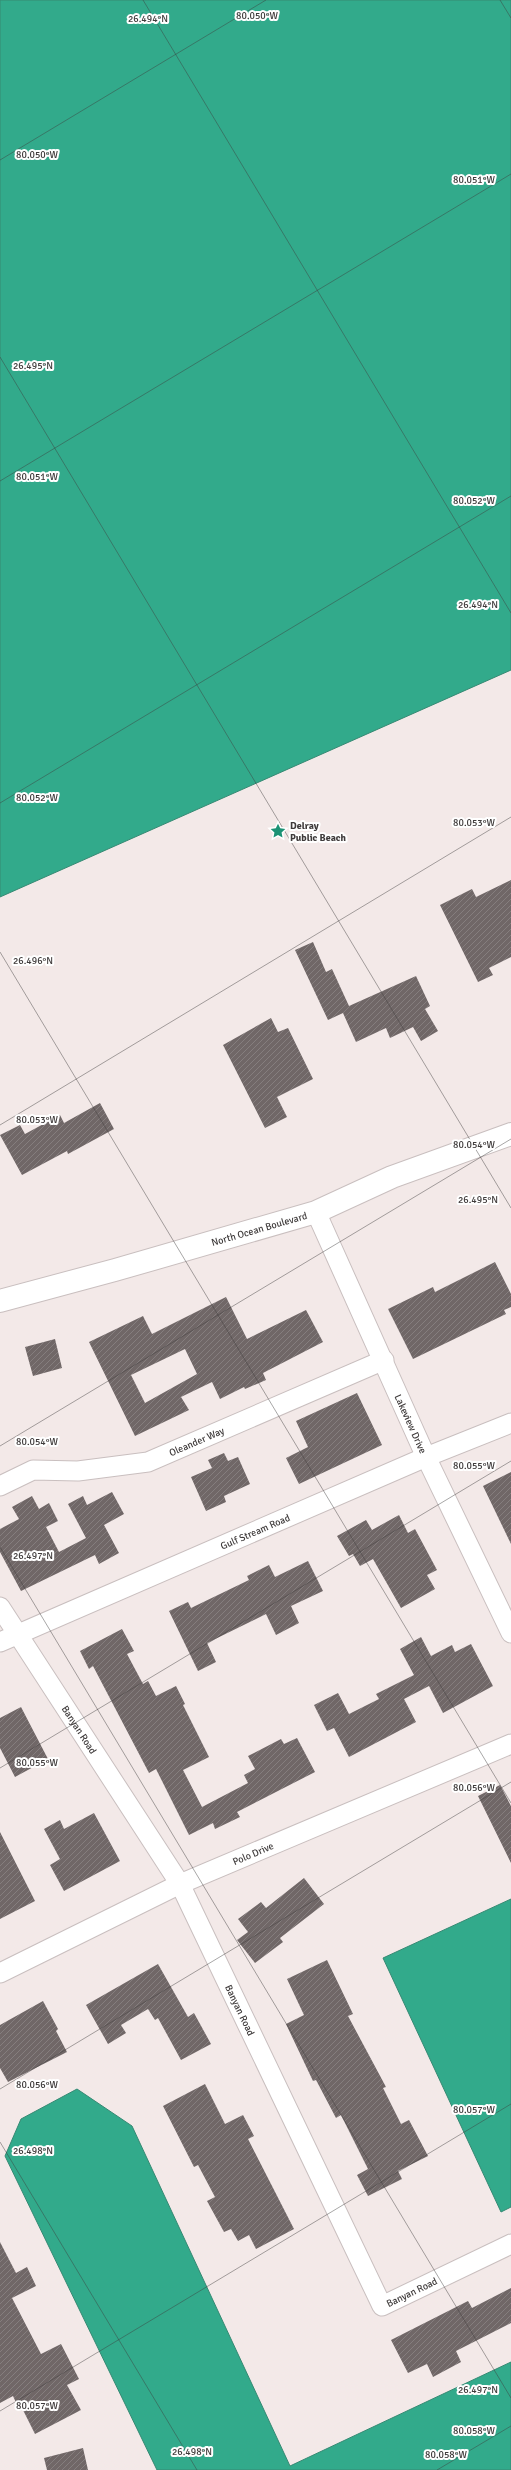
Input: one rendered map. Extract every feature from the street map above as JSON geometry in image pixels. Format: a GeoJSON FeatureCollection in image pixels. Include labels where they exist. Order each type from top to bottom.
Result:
{"type":"FeatureCollection","features":[{"type":"Feature","properties":{"kind":"main road","name":"North Ocean Boulevard"},"geometry":{"type":"LineString","coordinates":[[0,1301],[115,1270],[316,1212],[392,1177],[511,1134]]}},
{"type":"Feature","properties":{"kind":"street","name":"Lakeview Drive"},"geometry":{"type":"LineString","coordinates":[[316,1212],[384,1360],[426,1457],[511,1633]]}},
{"type":"Feature","properties":{"kind":"street","name":"Oleander Way"},"geometry":{"type":"LineString","coordinates":[[0,1486],[33,1470],[78,1470],[148,1462],[384,1360]]}},
{"type":"Feature","properties":{"kind":"street","name":"Gulf Stream Road"},"geometry":{"type":"LineString","coordinates":[[8,1637],[426,1457],[511,1423]]}},
{"type":"Feature","properties":{"kind":"street","name":"Banyan Road"},"geometry":{"type":"LineString","coordinates":[[0,1607],[8,1637],[180,1884],[382,2306],[511,2244]]}},
{"type":"Feature","properties":{"kind":"street","name":"Polo Drive"},"geometry":{"type":"LineString","coordinates":[[0,1973],[180,1884],[511,1744]]}},
{"type":"Feature","properties":{"kind":"shaded area"},"geometry":{"type":"Polygon","coordinates":[[[0,0],[511,0],[511,670],[0,897],[0,0]]]}},
{"type":"Feature","properties":{"kind":"shaded area"},"geometry":{"type":"Polygon","coordinates":[[[511,1899],[511,2207],[501,2212],[383,1958],[511,1899]]]}},
{"type":"Feature","properties":{"kind":"shaded area"},"geometry":{"type":"Polygon","coordinates":[[[77,2089],[132,2126],[290,2466],[511,2362],[511,2470],[157,2470],[5,2156],[21,2119],[77,2089]]]}},
{"type":"Feature","properties":{"kind":"building"},"geometry":{"type":"Polygon","coordinates":[[[511,880],[511,957],[489,968],[493,975],[478,982],[440,905],[472,889],[476,897],[511,880]]]}},
{"type":"Feature","properties":{"kind":"building"},"geometry":{"type":"Polygon","coordinates":[[[313,942],[326,972],[332,969],[349,1006],[416,976],[430,1006],[425,1009],[438,1031],[421,1041],[413,1027],[390,1038],[386,1028],[356,1042],[343,1013],[328,1020],[295,950],[313,942]]]}},
{"type":"Feature","properties":{"kind":"building"},"geometry":{"type":"Polygon","coordinates":[[[271,1018],[278,1032],[288,1028],[313,1079],[277,1097],[287,1117],[265,1128],[223,1045],[271,1018]]]}},
{"type":"Feature","properties":{"kind":"building"},"geometry":{"type":"Polygon","coordinates":[[[100,1103],[114,1129],[68,1154],[67,1151],[22,1175],[0,1135],[20,1125],[25,1134],[60,1115],[64,1123],[100,1103]]]}},
{"type":"Feature","properties":{"kind":"building"},"geometry":{"type":"Polygon","coordinates":[[[495,1262],[511,1294],[511,1307],[504,1310],[506,1314],[413,1359],[388,1309],[433,1287],[435,1292],[495,1262]]]}},
{"type":"Feature","properties":{"kind":"building"},"geometry":{"type":"Polygon","coordinates":[[[226,1297],[247,1339],[306,1310],[323,1342],[263,1373],[266,1380],[245,1389],[244,1387],[220,1399],[212,1382],[181,1397],[189,1410],[135,1436],[89,1342],[143,1316],[152,1334],[226,1297]],[[185,1349],[131,1375],[145,1403],[197,1374],[185,1349]]]}},
{"type":"Feature","properties":{"kind":"building"},"geometry":{"type":"Polygon","coordinates":[[[55,1339],[62,1368],[33,1376],[25,1347],[55,1339]]]}},
{"type":"Feature","properties":{"kind":"building"},"geometry":{"type":"Polygon","coordinates":[[[357,1393],[382,1445],[299,1484],[286,1458],[308,1447],[296,1421],[357,1393]]]}},
{"type":"Feature","properties":{"kind":"building"},"geometry":{"type":"Polygon","coordinates":[[[224,1453],[228,1461],[238,1457],[250,1484],[224,1496],[226,1502],[206,1511],[191,1477],[212,1468],[208,1460],[224,1453]]]}},
{"type":"Feature","properties":{"kind":"building"},"geometry":{"type":"Polygon","coordinates":[[[511,1472],[511,1544],[483,1486],[511,1472]]]}},
{"type":"Feature","properties":{"kind":"building"},"geometry":{"type":"Polygon","coordinates":[[[112,1492],[124,1514],[104,1525],[119,1553],[99,1564],[95,1555],[21,1591],[0,1552],[0,1529],[19,1519],[12,1507],[32,1496],[39,1509],[49,1503],[58,1521],[46,1527],[59,1552],[86,1538],[68,1504],[83,1496],[87,1505],[112,1492]]]}},
{"type":"Feature","properties":{"kind":"building"},"geometry":{"type":"Polygon","coordinates":[[[399,1515],[408,1533],[415,1529],[437,1570],[427,1575],[435,1589],[401,1608],[373,1559],[360,1566],[353,1554],[349,1556],[337,1536],[366,1520],[372,1530],[399,1515]]]}},
{"type":"Feature","properties":{"kind":"building"},"geometry":{"type":"Polygon","coordinates":[[[308,1561],[323,1591],[291,1606],[299,1623],[276,1635],[266,1614],[207,1643],[216,1662],[198,1671],[169,1611],[188,1602],[191,1608],[249,1580],[247,1576],[269,1565],[275,1577],[308,1561]]]}},
{"type":"Feature","properties":{"kind":"building"},"geometry":{"type":"Polygon","coordinates":[[[122,1629],[134,1651],[127,1654],[143,1684],[148,1681],[156,1696],[176,1686],[185,1704],[183,1705],[209,1757],[183,1770],[202,1807],[248,1783],[244,1775],[255,1769],[248,1756],[281,1739],[284,1744],[297,1738],[315,1772],[237,1812],[240,1817],[215,1829],[213,1823],[189,1835],[156,1769],[149,1773],[93,1666],[89,1669],[80,1651],[122,1629]]]}},
{"type":"Feature","properties":{"kind":"building"},"geometry":{"type":"Polygon","coordinates":[[[421,1637],[431,1656],[452,1645],[455,1652],[471,1644],[493,1686],[443,1713],[429,1686],[404,1699],[416,1722],[349,1757],[334,1728],[327,1731],[314,1705],[338,1693],[349,1714],[379,1699],[376,1694],[414,1675],[400,1649],[421,1637]]]}},
{"type":"Feature","properties":{"kind":"building"},"geometry":{"type":"Polygon","coordinates":[[[21,1707],[48,1759],[15,1777],[0,1748],[0,1718],[21,1707]]]}},
{"type":"Feature","properties":{"kind":"building"},"geometry":{"type":"Polygon","coordinates":[[[500,1785],[511,1806],[511,1863],[478,1796],[500,1785]]]}},
{"type":"Feature","properties":{"kind":"building"},"geometry":{"type":"Polygon","coordinates":[[[94,1813],[120,1861],[64,1891],[50,1865],[60,1859],[44,1829],[60,1820],[64,1829],[94,1813]]]}},
{"type":"Feature","properties":{"kind":"building"},"geometry":{"type":"Polygon","coordinates":[[[0,1832],[35,1901],[0,1919],[0,1832]]]}},
{"type":"Feature","properties":{"kind":"building"},"geometry":{"type":"Polygon","coordinates":[[[304,1878],[324,1904],[280,1938],[283,1942],[255,1963],[237,1940],[248,1932],[238,1919],[261,1902],[266,1908],[304,1878]]]}},
{"type":"Feature","properties":{"kind":"building"},"geometry":{"type":"Polygon","coordinates":[[[327,1960],[353,2014],[348,2016],[386,2087],[383,2088],[401,2124],[409,2120],[428,2156],[398,2171],[402,2179],[368,2196],[357,2175],[368,2169],[341,2115],[336,2118],[316,2080],[313,2081],[286,2024],[304,2015],[287,1979],[327,1960]]]}},
{"type":"Feature","properties":{"kind":"building"},"geometry":{"type":"Polygon","coordinates":[[[158,1964],[188,2017],[194,2013],[211,2044],[181,2060],[158,2018],[155,2020],[148,2009],[121,2025],[126,2033],[108,2044],[86,2005],[158,1964]]]}},
{"type":"Feature","properties":{"kind":"building"},"geometry":{"type":"Polygon","coordinates":[[[43,2001],[58,2029],[56,2031],[67,2052],[8,2082],[0,2068],[0,2025],[43,2001]]]}},
{"type":"Feature","properties":{"kind":"building"},"geometry":{"type":"Polygon","coordinates":[[[205,2084],[225,2124],[243,2115],[254,2136],[248,2139],[294,2229],[256,2249],[249,2235],[238,2241],[231,2229],[224,2232],[207,2201],[215,2197],[198,2165],[194,2167],[163,2106],[205,2084]]]}},
{"type":"Feature","properties":{"kind":"building"},"geometry":{"type":"Polygon","coordinates":[[[0,2242],[16,2273],[27,2267],[36,2286],[12,2298],[41,2354],[61,2344],[79,2379],[67,2385],[81,2410],[35,2434],[21,2406],[18,2407],[13,2396],[0,2403],[0,2242]]]}},
{"type":"Feature","properties":{"kind":"building"},"geometry":{"type":"Polygon","coordinates":[[[511,2288],[511,2323],[456,2351],[461,2362],[433,2377],[427,2364],[408,2373],[391,2340],[468,2301],[472,2308],[511,2288]]]}},
{"type":"Feature","properties":{"kind":"building"},"geometry":{"type":"Polygon","coordinates":[[[83,2448],[88,2470],[47,2470],[44,2458],[83,2448]]]}},
{"type":"Feature","properties":{"kind":"place","name":"Delray Public Beach"},"geometry":{"type":"Point","coordinates":[278,831]}}]}
